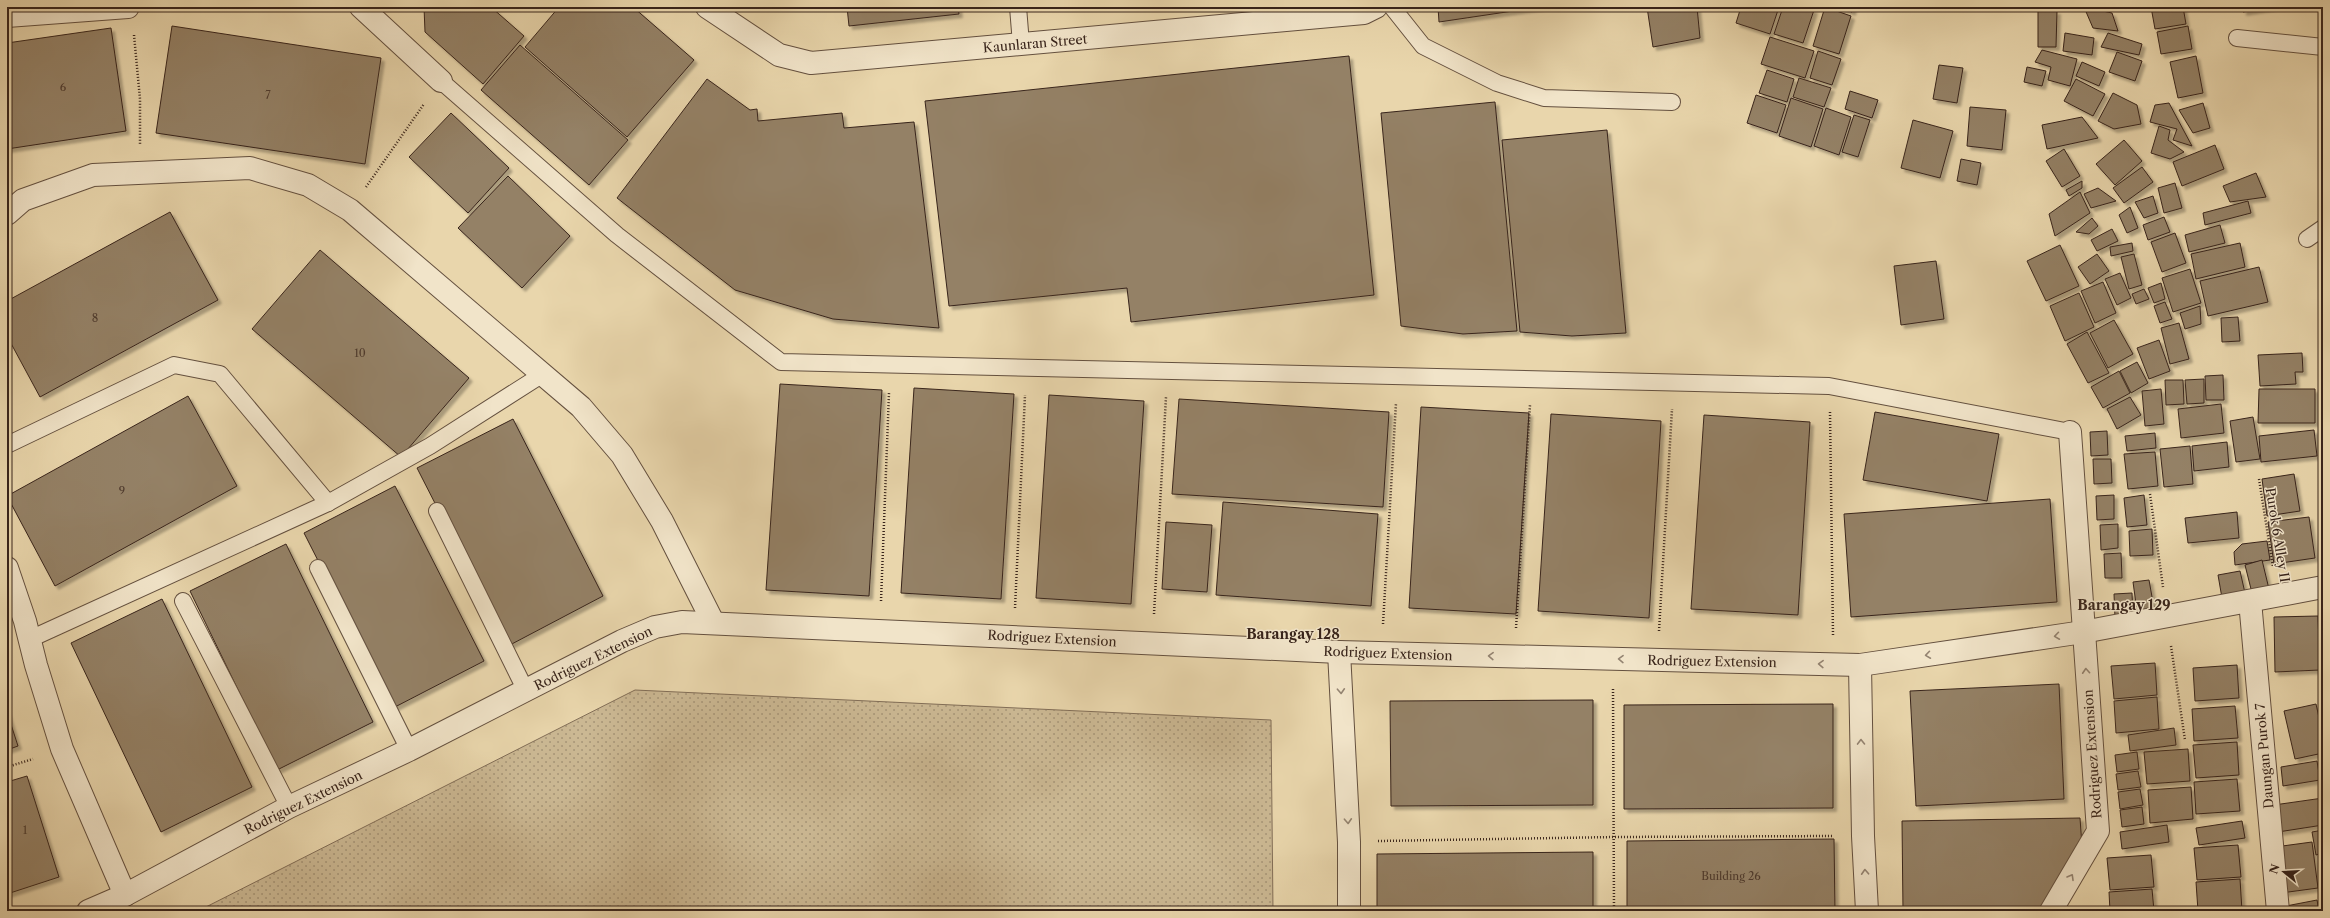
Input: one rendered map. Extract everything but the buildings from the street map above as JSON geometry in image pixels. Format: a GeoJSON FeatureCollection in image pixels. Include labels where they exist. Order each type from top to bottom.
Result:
{"type":"FeatureCollection","features":[{"type":"Feature","properties":{"kind":"street"},"geometry":{"type":"LineString","coordinates":[[7,16],[128,7]]}},
{"type":"Feature","properties":{"kind":"street"},"geometry":{"type":"LineString","coordinates":[[361,7],[441,81]]}},
{"type":"Feature","properties":{"kind":"street","name":"Kaunlaran Street"},"geometry":{"type":"LineString","coordinates":[[707,7],[779,55],[811,63],[1364,13],[1376,7]]}},
{"type":"Feature","properties":{"kind":"street"},"geometry":{"type":"LineString","coordinates":[[7,214],[23,200],[93,175],[250,168],[308,185],[350,210],[582,407],[622,455],[662,521],[713,622]]}},
{"type":"Feature","properties":{"kind":"street"},"geometry":{"type":"LineString","coordinates":[[2070,432],[2089,631]]}},
{"type":"Feature","properties":{"kind":"street"},"geometry":{"type":"LineString","coordinates":[[7,568],[30,639],[36,665],[62,749],[125,895]]}},
{"type":"Feature","properties":{"kind":"street","name":"Rodriguez Extension"},"geometry":{"type":"LineString","coordinates":[[88,911],[125,895],[289,807],[409,750],[622,641],[655,627],[682,622],[713,622],[1152,642],[1339,652],[1860,665],[2089,631],[2323,587]]}},
{"type":"Feature","properties":{"kind":"street","name":"Daungan Purok 7"},"geometry":{"type":"LineString","coordinates":[[2250,601],[2278,911]]}},
{"type":"Feature","properties":{"kind":"street","name":"Rodriguez Extension"},"geometry":{"type":"LineString","coordinates":[[2052,911],[2098,831],[2089,631]]}},
{"type":"Feature","properties":{"kind":"street"},"geometry":{"type":"LineString","coordinates":[[1339,652],[1349,842],[1349,911]]}},
{"type":"Feature","properties":{"kind":"street"},"geometry":{"type":"LineString","coordinates":[[1860,665],[1863,836],[1867,911]]}},
{"type":"Feature","properties":{"kind":"lane"},"geometry":{"type":"LineString","coordinates":[[1018,7],[1021,44]]}},
{"type":"Feature","properties":{"kind":"lane"},"geometry":{"type":"LineString","coordinates":[[1392,7],[1423,46],[1497,83],[1544,98],[1672,102]]}},
{"type":"Feature","properties":{"kind":"lane"},"geometry":{"type":"LineString","coordinates":[[2237,38],[2323,47]]}},
{"type":"Feature","properties":{"kind":"lane"},"geometry":{"type":"LineString","coordinates":[[441,81],[617,235],[781,362],[1829,386],[2070,432]]}},
{"type":"Feature","properties":{"kind":"lane"},"geometry":{"type":"LineString","coordinates":[[2307,239],[2323,228]]}},
{"type":"Feature","properties":{"kind":"lane"},"geometry":{"type":"LineString","coordinates":[[7,446],[174,365],[220,374],[328,503]]}},
{"type":"Feature","properties":{"kind":"lane"},"geometry":{"type":"LineString","coordinates":[[30,639],[328,503],[430,446],[542,374]]}},
{"type":"Feature","properties":{"kind":"lane"},"geometry":{"type":"LineString","coordinates":[[437,511],[526,691]]}},
{"type":"Feature","properties":{"kind":"lane"},"geometry":{"type":"LineString","coordinates":[[318,568],[409,750]]}},
{"type":"Feature","properties":{"kind":"lane"},"geometry":{"type":"LineString","coordinates":[[183,600],[289,807]]}},
{"type":"Feature","properties":{"kind":"path"},"geometry":{"type":"LineString","coordinates":[[134,30],[140,99],[140,173]]}},
{"type":"Feature","properties":{"kind":"path"},"geometry":{"type":"LineString","coordinates":[[350,210],[441,81]]}},
{"type":"Feature","properties":{"kind":"path"},"geometry":{"type":"LineString","coordinates":[[1829,386],[1834,665]]}},
{"type":"Feature","properties":{"kind":"path"},"geometry":{"type":"LineString","coordinates":[[1152,642],[1167,391]]}},
{"type":"Feature","properties":{"kind":"path"},"geometry":{"type":"LineString","coordinates":[[880,630],[889,393]]}},
{"type":"Feature","properties":{"kind":"path"},"geometry":{"type":"LineString","coordinates":[[1014,636],[1025,395]]}},
{"type":"Feature","properties":{"kind":"path"},"geometry":{"type":"LineString","coordinates":[[1381,652],[1396,395]]}},
{"type":"Feature","properties":{"kind":"path"},"geometry":{"type":"LineString","coordinates":[[1514,656],[1530,402]]}},
{"type":"Feature","properties":{"kind":"path"},"geometry":{"type":"LineString","coordinates":[[1658,660],[1672,408]]}},
{"type":"Feature","properties":{"kind":"path","name":"Purok 6 Alley II"},"geometry":{"type":"LineString","coordinates":[[2259,479],[2278,595]]}},
{"type":"Feature","properties":{"kind":"path"},"geometry":{"type":"LineString","coordinates":[[1613,659],[1615,837],[1614,911]]}},
{"type":"Feature","properties":{"kind":"path"},"geometry":{"type":"LineString","coordinates":[[1349,842],[1615,837],[1863,836]]}},
{"type":"Feature","properties":{"kind":"shaded area"},"geometry":{"type":"Polygon","coordinates":[[[635,690],[1271,720],[1273,911],[198,911],[635,690]]]}},
{"type":"Feature","properties":{"kind":"district","name":"Barangay 129"},"geometry":{"type":"Point","coordinates":[2124,605]}},
{"type":"Feature","properties":{"kind":"district","name":"Barangay 128"},"geometry":{"type":"Point","coordinates":[1293,634]}}]}
